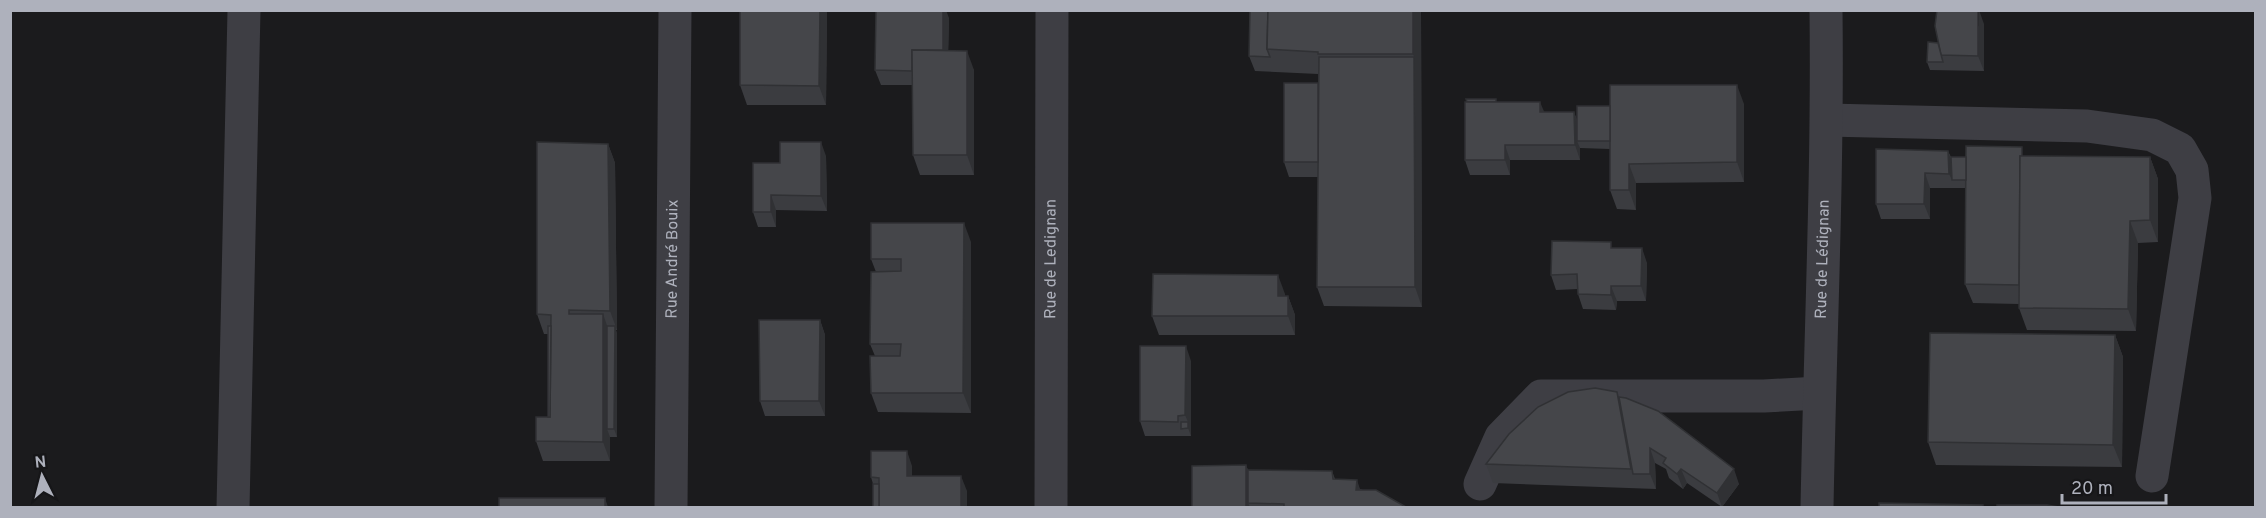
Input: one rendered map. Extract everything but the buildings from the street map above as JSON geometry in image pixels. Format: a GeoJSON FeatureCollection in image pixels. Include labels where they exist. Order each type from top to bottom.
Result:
{"type":"FeatureCollection","features":[{"type":"Feature","properties":{"kind":"street"},"geometry":{"type":"LineString","coordinates":[[233,507],[244,10]]}},
{"type":"Feature","properties":{"kind":"street","name":"Rue André Bouix"},"geometry":{"type":"LineString","coordinates":[[670,507],[675,10]]}},
{"type":"Feature","properties":{"kind":"street","name":"Rue de Ledignan"},"geometry":{"type":"LineString","coordinates":[[1051,507],[1052,10]]}},
{"type":"Feature","properties":{"kind":"street","name":"Rue de Lédignan"},"geometry":{"type":"LineString","coordinates":[[1818,507],[1827,120],[1826,10]]}},
{"type":"Feature","properties":{"kind":"street"},"geometry":{"type":"LineString","coordinates":[[1827,120],[2087,126],[2152,135],[2180,149],[2192,170],[2195,198],[2152,476]]}},
{"type":"Feature","properties":{"kind":"street"},"geometry":{"type":"LineString","coordinates":[[1480,484],[1501,437],[1541,396],[1764,396],[1819,393]]}}]}
